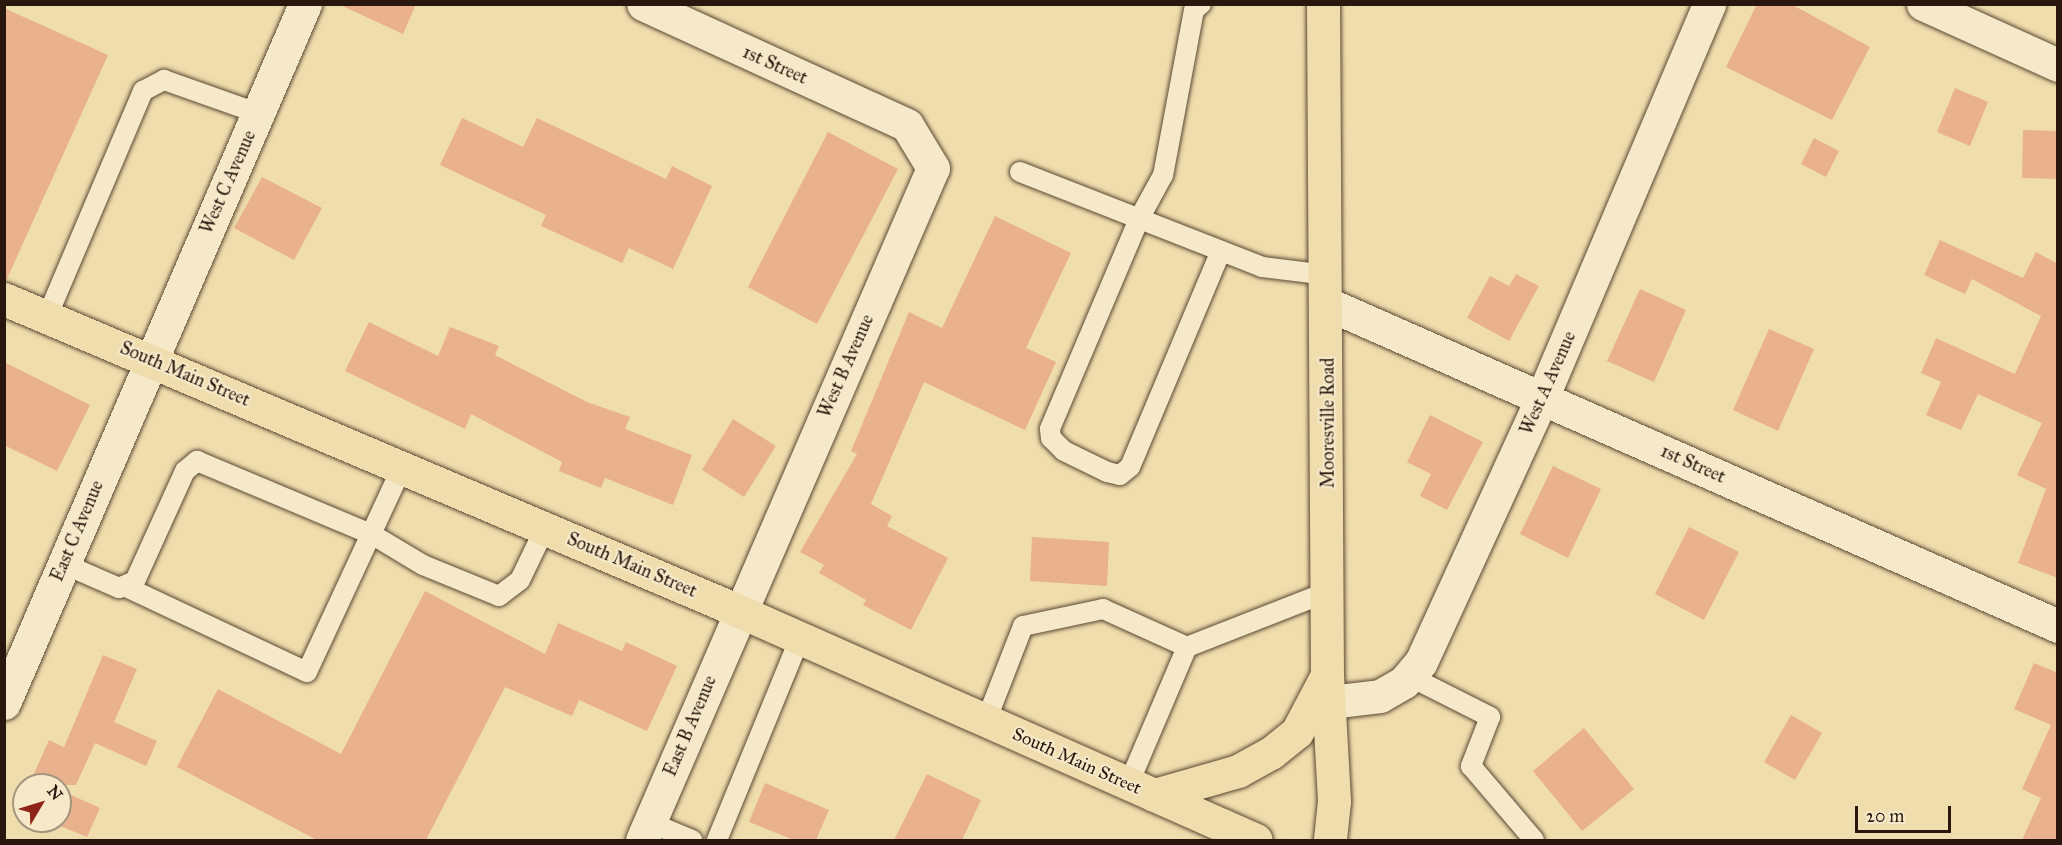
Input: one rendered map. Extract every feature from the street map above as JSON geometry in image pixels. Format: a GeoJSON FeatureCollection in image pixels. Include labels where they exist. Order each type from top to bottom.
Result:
{"type":"FeatureCollection","features":[{"type":"Feature","properties":{"kind":"main road","name":"Mooresville Road"},"geometry":{"type":"LineString","coordinates":[[1323,4],[1328,289],[1328,688],[1334,801],[1330,840]]}},
{"type":"Feature","properties":{"kind":"main road","name":"South Main Street"},"geometry":{"type":"LineString","coordinates":[[4,299],[150,359],[739,611],[1256,840]]}},
{"type":"Feature","properties":{"kind":"main road"},"geometry":{"type":"LineString","coordinates":[[1141,789],[1238,771],[1271,753],[1297,732],[1328,688]]}},
{"type":"Feature","properties":{"kind":"street","name":"West C Avenue"},"geometry":{"type":"LineString","coordinates":[[150,359],[305,4]]}},
{"type":"Feature","properties":{"kind":"street","name":"1st Street"},"geometry":{"type":"LineString","coordinates":[[643,4],[907,125]]}},
{"type":"Feature","properties":{"kind":"street","name":"West A Avenue"},"geometry":{"type":"LineString","coordinates":[[1328,688],[1380,696],[1409,676],[1421,662],[1542,398],[1709,4]]}},
{"type":"Feature","properties":{"kind":"street"},"geometry":{"type":"LineString","coordinates":[[1923,4],[2058,65]]}},
{"type":"Feature","properties":{"kind":"street","name":"West B Avenue"},"geometry":{"type":"LineString","coordinates":[[739,611],[933,168],[907,125]]}},
{"type":"Feature","properties":{"kind":"street","name":"1st Street"},"geometry":{"type":"LineString","coordinates":[[1328,289],[1542,398],[2058,626]]}},
{"type":"Feature","properties":{"kind":"street","name":"East C Avenue"},"geometry":{"type":"LineString","coordinates":[[4,703],[150,359]]}},
{"type":"Feature","properties":{"kind":"street","name":"East B Avenue"},"geometry":{"type":"LineString","coordinates":[[645,831],[739,611]]}},
{"type":"Feature","properties":{"kind":"lane"},"geometry":{"type":"LineString","coordinates":[[1201,4],[1194,10],[1163,175],[1139,219],[1050,429],[1051,438],[1064,451],[1107,472],[1120,475],[1130,467],[1221,251]]}},
{"type":"Feature","properties":{"kind":"lane"},"geometry":{"type":"LineString","coordinates":[[47,317],[143,91],[164,80],[257,114]]}},
{"type":"Feature","properties":{"kind":"lane"},"geometry":{"type":"LineString","coordinates":[[1020,172],[1262,267],[1328,289]]}},
{"type":"Feature","properties":{"kind":"lane"},"geometry":{"type":"LineString","coordinates":[[124,586],[142,575],[184,471],[197,461],[373,535],[423,565],[499,596],[520,580],[545,528]]}},
{"type":"Feature","properties":{"kind":"lane"},"geometry":{"type":"LineString","coordinates":[[64,564],[124,586],[307,672],[373,535],[402,466]]}},
{"type":"Feature","properties":{"kind":"lane"},"geometry":{"type":"LineString","coordinates":[[986,721],[1023,626],[1103,609],[1187,647],[1327,592]]}},
{"type":"Feature","properties":{"kind":"lane"},"geometry":{"type":"LineString","coordinates":[[717,840],[800,638]]}},
{"type":"Feature","properties":{"kind":"lane"},"geometry":{"type":"LineString","coordinates":[[1141,789],[1187,647]]}},
{"type":"Feature","properties":{"kind":"lane"},"geometry":{"type":"LineString","coordinates":[[1409,676],[1490,717],[1471,766],[1534,840]]}},
{"type":"Feature","properties":{"kind":"lane"},"geometry":{"type":"LineString","coordinates":[[645,831],[692,840]]}},
{"type":"Feature","properties":{"kind":"building"},"geometry":{"type":"Polygon","coordinates":[[[338,4],[416,4],[403,34],[338,4]]]}},
{"type":"Feature","properties":{"kind":"building"},"geometry":{"type":"Polygon","coordinates":[[[1757,4],[1791,4],[1870,47],[1832,120],[1726,67],[1757,4]]]}},
{"type":"Feature","properties":{"kind":"building"},"geometry":{"type":"Polygon","coordinates":[[[4,8],[108,55],[6,281],[4,281],[4,8]]]}},
{"type":"Feature","properties":{"kind":"building"},"geometry":{"type":"Polygon","coordinates":[[[1955,88],[1988,102],[1970,146],[1937,132],[1955,88]]]}},
{"type":"Feature","properties":{"kind":"building"},"geometry":{"type":"Polygon","coordinates":[[[462,118],[523,147],[537,118],[666,179],[672,166],[712,186],[673,269],[629,248],[622,263],[541,226],[546,215],[440,165],[462,118]]]}},
{"type":"Feature","properties":{"kind":"building"},"geometry":{"type":"Polygon","coordinates":[[[2023,130],[2058,131],[2058,179],[2022,178],[2023,130]]]}},
{"type":"Feature","properties":{"kind":"building"},"geometry":{"type":"Polygon","coordinates":[[[828,132],[898,169],[817,324],[748,287],[828,132]]]}},
{"type":"Feature","properties":{"kind":"building"},"geometry":{"type":"Polygon","coordinates":[[[1814,138],[1839,151],[1826,177],[1801,164],[1814,138]]]}},
{"type":"Feature","properties":{"kind":"building"},"geometry":{"type":"Polygon","coordinates":[[[262,177],[322,208],[294,260],[234,228],[262,177]]]}},
{"type":"Feature","properties":{"kind":"building"},"geometry":{"type":"Polygon","coordinates":[[[995,216],[1071,253],[1026,348],[1056,362],[1025,430],[924,382],[871,504],[892,516],[887,526],[948,558],[911,630],[863,605],[866,600],[819,573],[824,565],[800,552],[857,454],[851,451],[909,312],[942,328],[995,216]]]}},
{"type":"Feature","properties":{"kind":"building"},"geometry":{"type":"Polygon","coordinates":[[[1940,240],[2023,278],[2036,252],[2058,264],[2058,578],[2018,563],[2046,489],[2017,475],[2042,423],[1978,394],[1961,430],[1926,415],[1941,382],[1921,373],[1936,338],[2015,374],[2041,316],[1972,279],[1965,294],[1924,275],[1940,240]]]}},
{"type":"Feature","properties":{"kind":"building"},"geometry":{"type":"Polygon","coordinates":[[[1516,274],[1539,286],[1509,341],[1467,318],[1490,276],[1509,286],[1516,274]]]}},
{"type":"Feature","properties":{"kind":"building"},"geometry":{"type":"Polygon","coordinates":[[[1640,289],[1686,310],[1654,382],[1607,361],[1640,289]]]}},
{"type":"Feature","properties":{"kind":"building"},"geometry":{"type":"Polygon","coordinates":[[[369,322],[438,356],[450,327],[499,346],[495,355],[587,402],[630,417],[625,429],[692,455],[673,505],[605,478],[601,488],[559,471],[562,462],[471,414],[465,429],[345,371],[369,322]]]}},
{"type":"Feature","properties":{"kind":"building"},"geometry":{"type":"Polygon","coordinates":[[[1769,329],[1814,349],[1778,431],[1733,410],[1769,329]]]}},
{"type":"Feature","properties":{"kind":"building"},"geometry":{"type":"Polygon","coordinates":[[[4,362],[90,405],[57,471],[4,445],[4,362]]]}},
{"type":"Feature","properties":{"kind":"building"},"geometry":{"type":"Polygon","coordinates":[[[1430,415],[1483,442],[1447,510],[1420,496],[1431,474],[1407,462],[1430,415]]]}},
{"type":"Feature","properties":{"kind":"building"},"geometry":{"type":"Polygon","coordinates":[[[733,419],[776,446],[744,497],[702,470],[733,419]]]}},
{"type":"Feature","properties":{"kind":"building"},"geometry":{"type":"Polygon","coordinates":[[[1553,466],[1601,489],[1568,558],[1520,534],[1553,466]]]}},
{"type":"Feature","properties":{"kind":"building"},"geometry":{"type":"Polygon","coordinates":[[[1689,527],[1739,552],[1704,620],[1655,594],[1689,527]]]}},
{"type":"Feature","properties":{"kind":"building"},"geometry":{"type":"Polygon","coordinates":[[[1032,537],[1109,542],[1107,586],[1030,581],[1032,537]]]}},
{"type":"Feature","properties":{"kind":"building"},"geometry":{"type":"Polygon","coordinates":[[[425,591],[545,654],[558,623],[622,651],[626,642],[677,666],[647,731],[579,700],[572,716],[505,687],[426,840],[317,840],[177,767],[218,689],[341,754],[425,591]]]}},
{"type":"Feature","properties":{"kind":"building"},"geometry":{"type":"Polygon","coordinates":[[[103,655],[137,669],[114,722],[157,741],[146,766],[95,743],[76,785],[72,785],[72,773],[34,773],[49,740],[64,747],[103,655]]]}},
{"type":"Feature","properties":{"kind":"building"},"geometry":{"type":"Polygon","coordinates":[[[2034,663],[2058,673],[2058,840],[2022,840],[2041,798],[2022,789],[2051,725],[2014,709],[2034,663]]]}},
{"type":"Feature","properties":{"kind":"building"},"geometry":{"type":"Polygon","coordinates":[[[1791,715],[1822,733],[1795,780],[1764,762],[1791,715]]]}},
{"type":"Feature","properties":{"kind":"building"},"geometry":{"type":"Polygon","coordinates":[[[1584,728],[1634,789],[1582,831],[1533,771],[1584,728]]]}},
{"type":"Feature","properties":{"kind":"building"},"geometry":{"type":"Polygon","coordinates":[[[927,774],[981,800],[962,840],[894,840],[927,774]]]}},
{"type":"Feature","properties":{"kind":"building"},"geometry":{"type":"Polygon","coordinates":[[[765,783],[829,810],[816,840],[794,840],[749,822],[765,783]]]}},
{"type":"Feature","properties":{"kind":"building"},"geometry":{"type":"Polygon","coordinates":[[[72,795],[100,808],[87,837],[72,831],[72,795]]]}}]}
